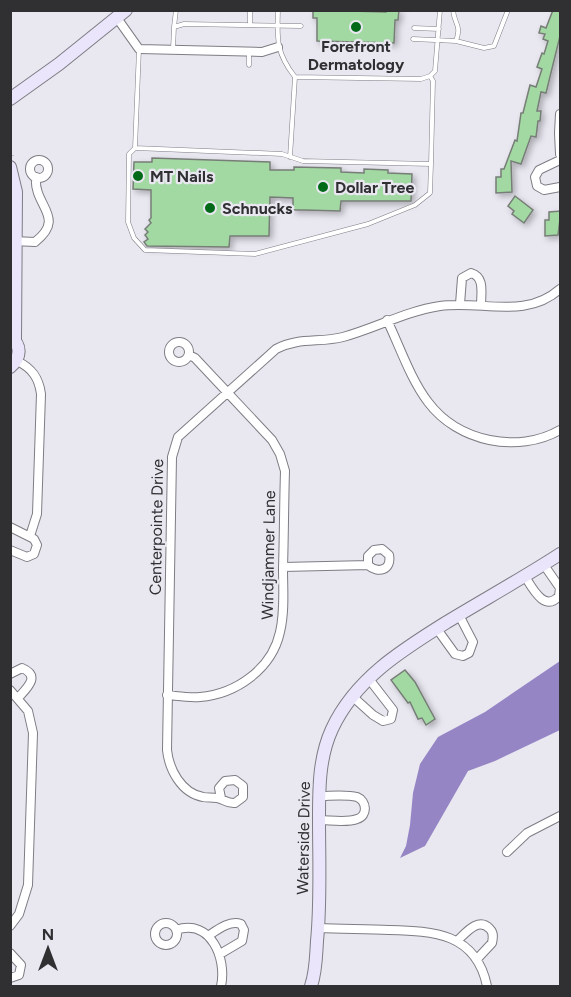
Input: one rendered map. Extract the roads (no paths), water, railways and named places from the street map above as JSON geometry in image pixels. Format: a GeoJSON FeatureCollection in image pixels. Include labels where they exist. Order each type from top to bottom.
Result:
{"type":"FeatureCollection","features":[{"type":"Feature","properties":{"kind":"street"},"geometry":{"type":"LineString","coordinates":[[10,99],[122,14],[139,49],[262,52],[278,47]]}},
{"type":"Feature","properties":{"kind":"street"},"geometry":{"type":"LineString","coordinates":[[561,114],[559,133],[561,154]]}},
{"type":"Feature","properties":{"kind":"street"},"geometry":{"type":"LineString","coordinates":[[561,160],[539,170],[535,177],[537,186],[544,190],[561,187]]}},
{"type":"Feature","properties":{"kind":"street"},"geometry":{"type":"LineString","coordinates":[[10,167],[16,192],[13,241],[13,339],[19,352],[14,364],[35,375],[41,394],[37,514],[30,536]]}},
{"type":"Feature","properties":{"kind":"street"},"geometry":{"type":"LineString","coordinates":[[13,241],[35,242],[48,230],[49,217],[37,195],[36,177]]}},
{"type":"Feature","properties":{"kind":"street"},"geometry":{"type":"LineString","coordinates":[[460,304],[462,278],[471,273],[480,279],[482,305]]}},
{"type":"Feature","properties":{"kind":"street","name":"Centerpointe Drive"},"geometry":{"type":"LineString","coordinates":[[221,798],[201,797],[191,792],[172,770],[167,750],[172,457],[174,446],[184,430],[276,349],[284,345],[295,341],[345,336],[431,307],[460,304],[505,308],[527,306],[549,298],[561,289]]}},
{"type":"Feature","properties":{"kind":"street"},"geometry":{"type":"LineString","coordinates":[[387,320],[423,394],[437,412],[459,428],[480,438],[508,443],[549,437],[561,430]]}},
{"type":"Feature","properties":{"kind":"street","name":"Windjammer Lane"},"geometry":{"type":"LineString","coordinates":[[167,695],[200,697],[237,686],[264,666],[275,648],[281,630],[285,471],[280,454],[272,441],[228,393],[195,358],[189,355]]}},
{"type":"Feature","properties":{"kind":"street"},"geometry":{"type":"LineString","coordinates":[[10,527],[30,536],[36,542],[37,549],[34,554],[27,557],[10,550]]}},
{"type":"Feature","properties":{"kind":"street","name":"Waterside Drive"},"geometry":{"type":"LineString","coordinates":[[311,987],[319,928],[319,796],[322,761],[331,730],[352,696],[391,658],[561,554]]}},
{"type":"Feature","properties":{"kind":"street"},"geometry":{"type":"LineString","coordinates":[[524,576],[541,600],[548,603],[553,602],[559,596],[560,588],[544,564]]}},
{"type":"Feature","properties":{"kind":"street"},"geometry":{"type":"LineString","coordinates":[[283,567],[368,565]]}},
{"type":"Feature","properties":{"kind":"street"},"geometry":{"type":"LineString","coordinates":[[437,628],[455,654],[463,656],[469,653],[473,642],[459,615]]}},
{"type":"Feature","properties":{"kind":"street"},"geometry":{"type":"LineString","coordinates":[[10,674],[22,668],[31,676],[31,682],[18,698]]}},
{"type":"Feature","properties":{"kind":"street"},"geometry":{"type":"LineString","coordinates":[[352,696],[383,721],[391,719],[393,710],[369,679]]}},
{"type":"Feature","properties":{"kind":"street"},"geometry":{"type":"LineString","coordinates":[[10,690],[28,711],[33,734],[28,885],[19,914],[10,926]]}},
{"type":"Feature","properties":{"kind":"street"},"geometry":{"type":"LineString","coordinates":[[319,796],[356,797],[362,801],[365,808],[364,814],[358,819],[319,820]]}},
{"type":"Feature","properties":{"kind":"street"},"geometry":{"type":"LineString","coordinates":[[507,852],[527,833],[561,816]]}},
{"type":"Feature","properties":{"kind":"street"},"geometry":{"type":"LineString","coordinates":[[208,936],[229,923],[240,924],[244,930],[242,941],[220,954]]}},
{"type":"Feature","properties":{"kind":"street"},"geometry":{"type":"LineString","coordinates":[[457,941],[477,925],[482,924],[490,929],[493,934],[492,943],[477,959]]}},
{"type":"Feature","properties":{"kind":"street"},"geometry":{"type":"LineString","coordinates":[[176,930],[190,928],[208,936],[218,948],[223,969],[221,987]]}},
{"type":"Feature","properties":{"kind":"street"},"geometry":{"type":"LineString","coordinates":[[319,928],[424,931],[449,937],[469,950],[477,959],[487,987]]}},
{"type":"Feature","properties":{"kind":"street"},"geometry":{"type":"LineString","coordinates":[[10,953],[21,965],[21,970],[19,975],[10,978]]}},
{"type":"Feature","properties":{"kind":"lane"},"geometry":{"type":"LineString","coordinates":[[173,50],[176,10]]}},
{"type":"Feature","properties":{"kind":"lane"},"geometry":{"type":"LineString","coordinates":[[250,10],[250,25]]}},
{"type":"Feature","properties":{"kind":"lane"},"geometry":{"type":"LineString","coordinates":[[278,10],[278,47],[285,66],[295,77],[290,156]]}},
{"type":"Feature","properties":{"kind":"lane"},"geometry":{"type":"LineString","coordinates":[[295,77],[421,79],[430,76],[435,71],[440,10]]}},
{"type":"Feature","properties":{"kind":"lane"},"geometry":{"type":"LineString","coordinates":[[453,10],[459,26],[456,41]]}},
{"type":"Feature","properties":{"kind":"lane"},"geometry":{"type":"LineString","coordinates":[[413,39],[456,41],[484,48],[494,46],[508,10]]}},
{"type":"Feature","properties":{"kind":"lane"},"geometry":{"type":"LineString","coordinates":[[174,27],[184,24],[301,26]]}},
{"type":"Feature","properties":{"kind":"lane"},"geometry":{"type":"LineString","coordinates":[[414,28],[439,29]]}},
{"type":"Feature","properties":{"kind":"lane"},"geometry":{"type":"LineString","coordinates":[[139,49],[135,148],[129,154],[128,222],[134,238],[145,250],[255,254],[368,224],[415,205],[430,193],[433,81],[430,76]]}},
{"type":"Feature","properties":{"kind":"lane"},"geometry":{"type":"LineString","coordinates":[[249,51],[249,65]]}},
{"type":"Feature","properties":{"kind":"lane"},"geometry":{"type":"LineString","coordinates":[[135,148],[282,154],[303,162],[431,164]]}},
{"type":"Feature","properties":{"kind":"place","name":"Forefront Dermatology"},"geometry":{"type":"Point","coordinates":[356,27]}},
{"type":"Feature","properties":{"kind":"place","name":"MT Nails"},"geometry":{"type":"Point","coordinates":[138,176]}},
{"type":"Feature","properties":{"kind":"place","name":"Dollar Tree"},"geometry":{"type":"Point","coordinates":[323,187]}},
{"type":"Feature","properties":{"kind":"place","name":"Schnucks"},"geometry":{"type":"Point","coordinates":[210,208]}}]}
